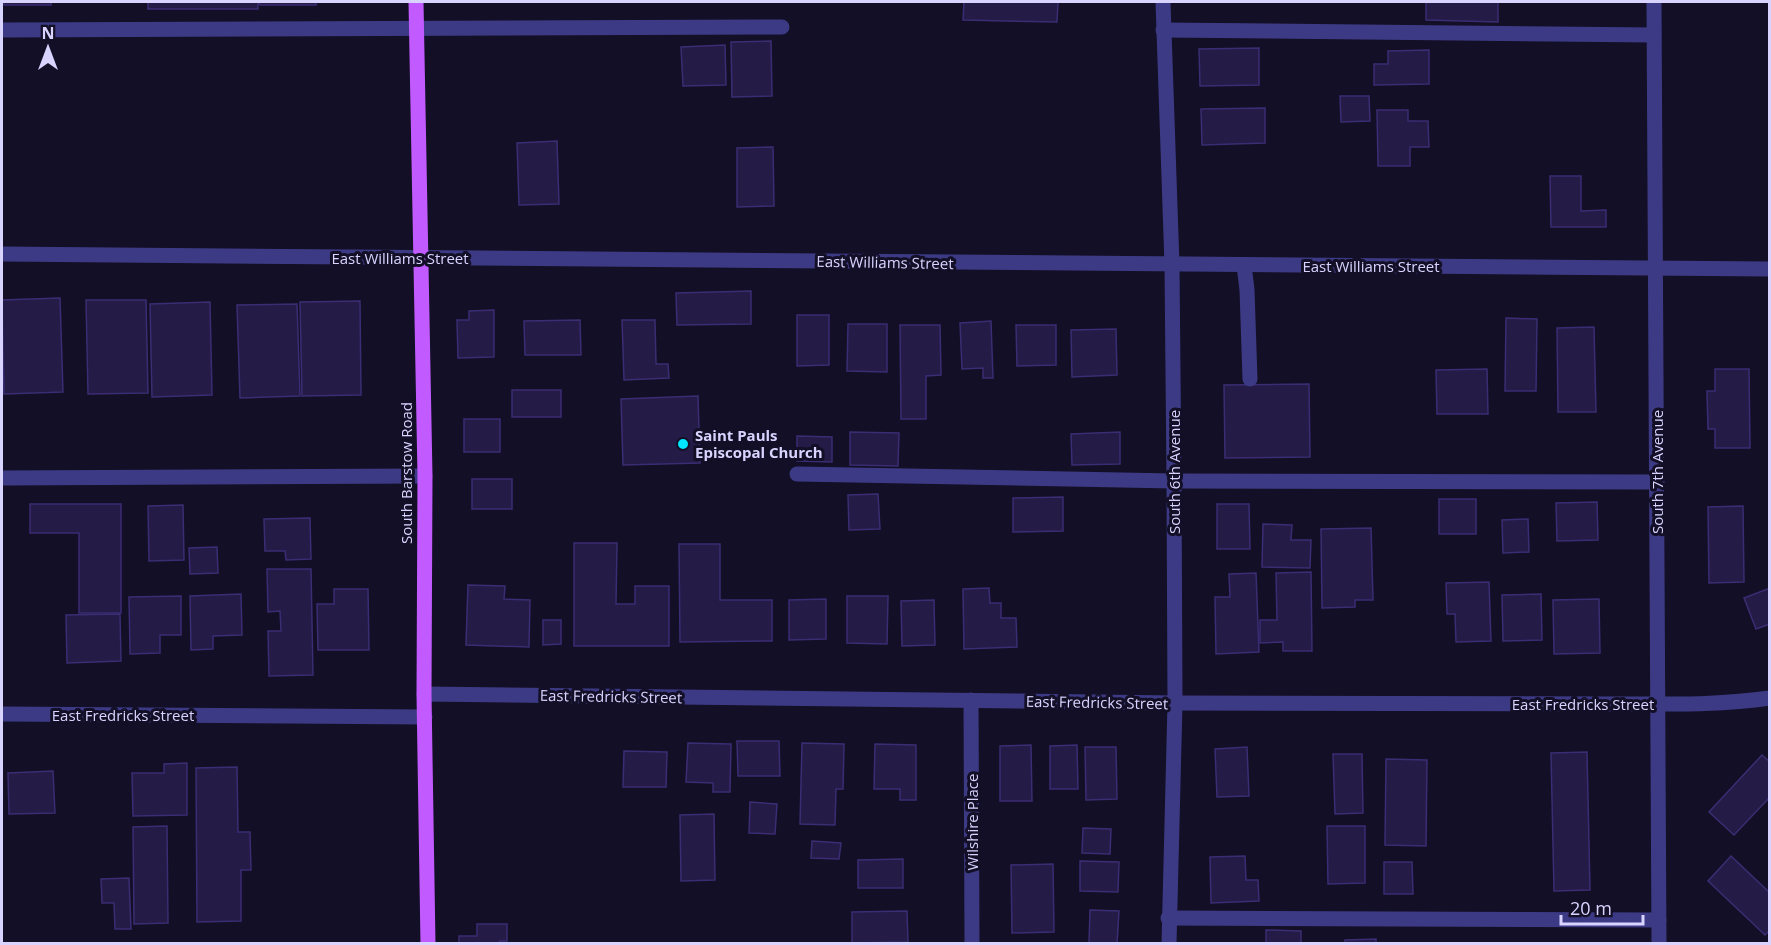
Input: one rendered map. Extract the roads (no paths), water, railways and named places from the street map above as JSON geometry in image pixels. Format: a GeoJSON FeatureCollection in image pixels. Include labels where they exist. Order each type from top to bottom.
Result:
{"type":"FeatureCollection","features":[{"type":"Feature","properties":{"kind":"main road","name":"South Barstow Road"},"geometry":{"type":"LineString","coordinates":[[416,2],[425,476],[424,694],[428,944]]}},
{"type":"Feature","properties":{"kind":"street","name":"South 6th Avenue"},"geometry":{"type":"LineString","coordinates":[[1163,2],[1172,265],[1174,481],[1175,703],[1168,944]]}},
{"type":"Feature","properties":{"kind":"street","name":"South 7th Avenue"},"geometry":{"type":"LineString","coordinates":[[1654,2],[1659,944]]}},
{"type":"Feature","properties":{"kind":"street"},"geometry":{"type":"LineString","coordinates":[[2,30],[782,27]]}},
{"type":"Feature","properties":{"kind":"street"},"geometry":{"type":"LineString","coordinates":[[1163,30],[1654,34]]}},
{"type":"Feature","properties":{"kind":"street","name":"East Williams Street"},"geometry":{"type":"LineString","coordinates":[[2,255],[1770,269]]}},
{"type":"Feature","properties":{"kind":"street"},"geometry":{"type":"LineString","coordinates":[[1244,266],[1250,379]]}},
{"type":"Feature","properties":{"kind":"street"},"geometry":{"type":"LineString","coordinates":[[797,474],[1174,481],[1657,482]]}},
{"type":"Feature","properties":{"kind":"street"},"geometry":{"type":"LineString","coordinates":[[2,478],[425,476]]}},
{"type":"Feature","properties":{"kind":"street","name":"East Fredricks Street"},"geometry":{"type":"LineString","coordinates":[[424,694],[1175,703],[1658,704],[1745,702],[1770,698]]}},
{"type":"Feature","properties":{"kind":"street","name":"Wilshire Place"},"geometry":{"type":"LineString","coordinates":[[971,700],[972,944]]}},
{"type":"Feature","properties":{"kind":"street","name":"East Fredricks Street"},"geometry":{"type":"LineString","coordinates":[[2,714],[425,717]]}},
{"type":"Feature","properties":{"kind":"street"},"geometry":{"type":"LineString","coordinates":[[1168,918],[1659,920]]}},
{"type":"Feature","properties":{"kind":"place","name":"Saint Pauls Episcopal Church"},"geometry":{"type":"Point","coordinates":[683,444]}}]}
